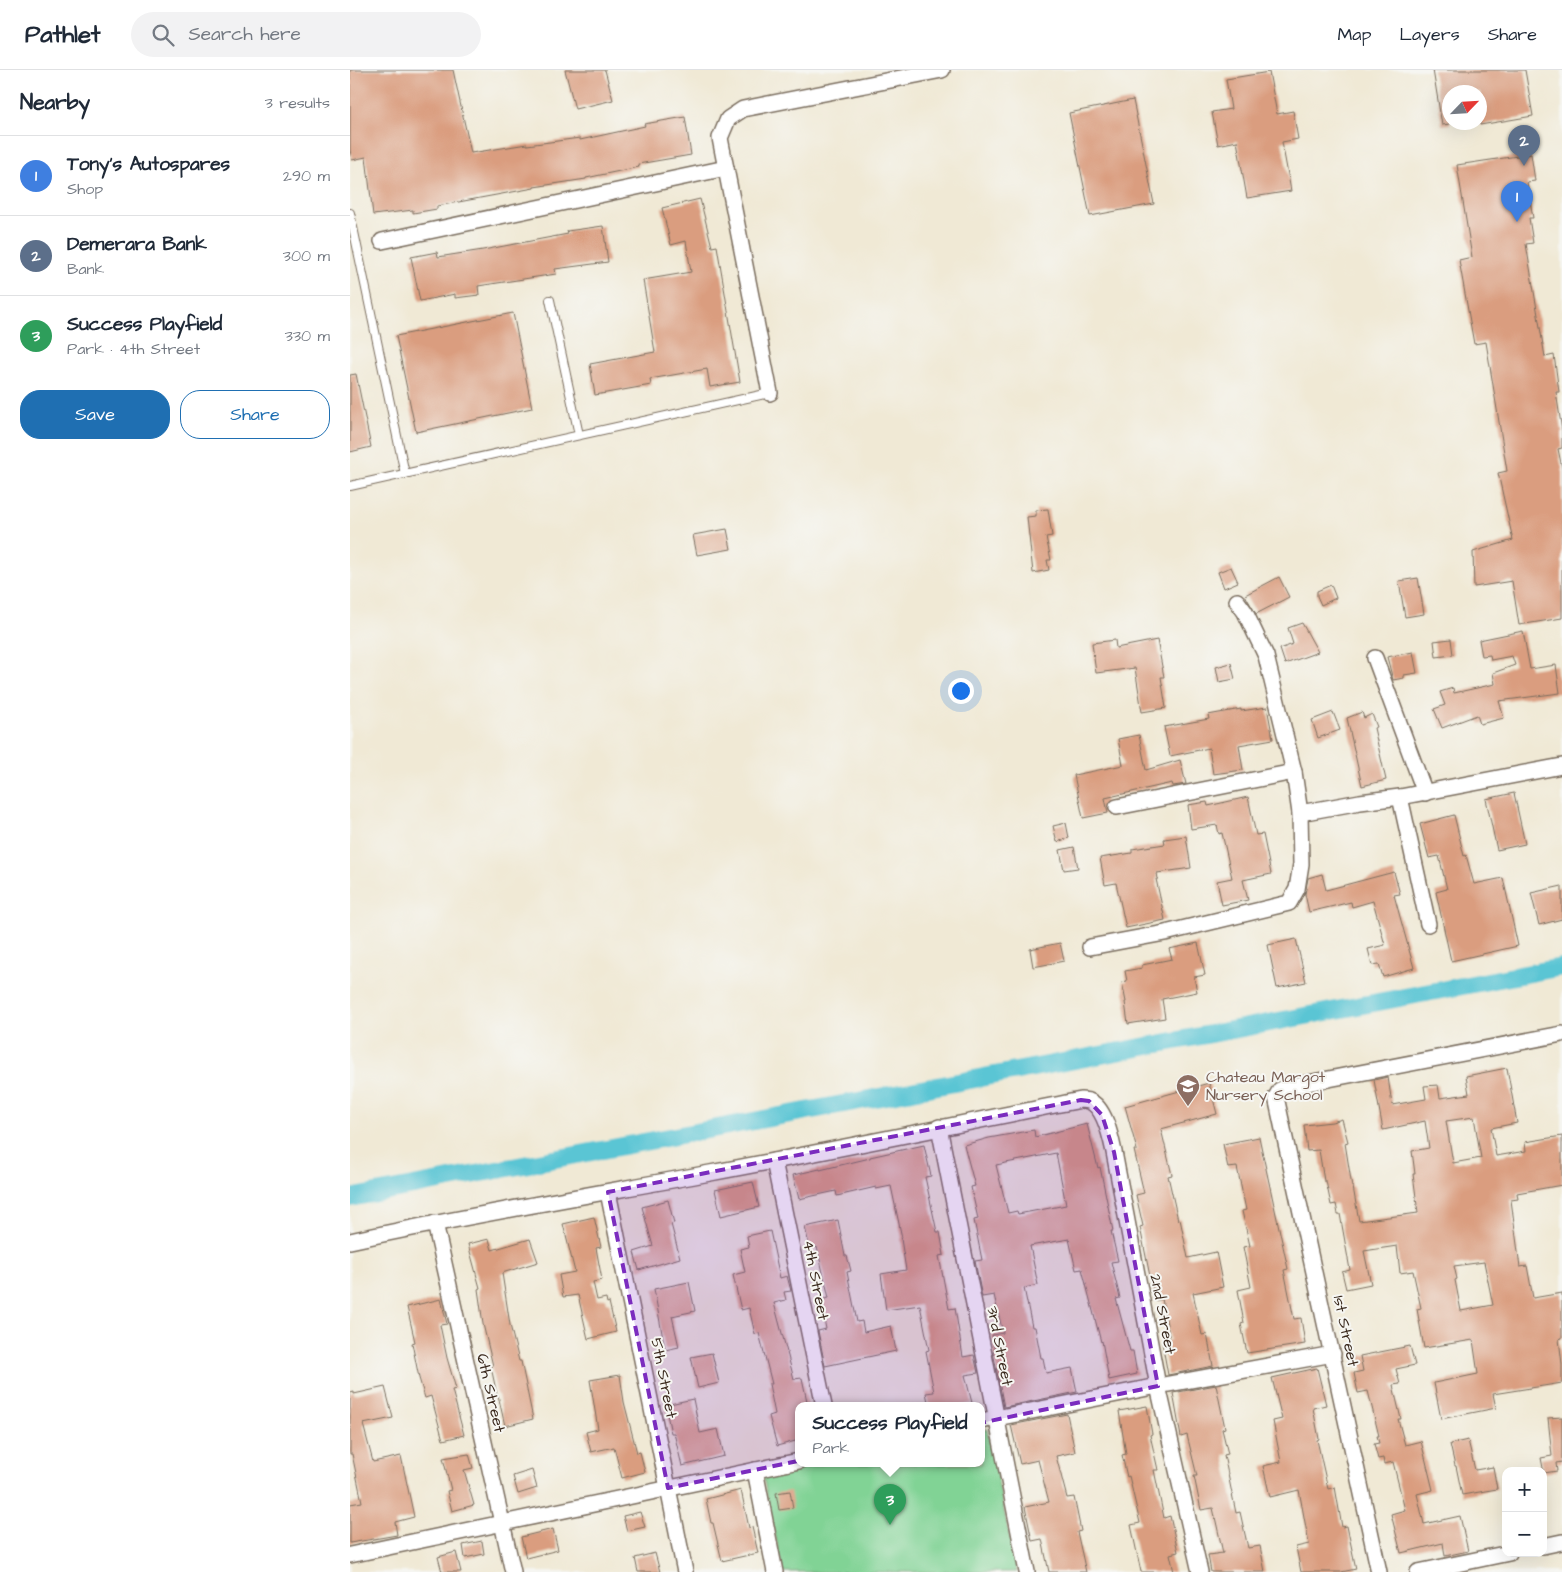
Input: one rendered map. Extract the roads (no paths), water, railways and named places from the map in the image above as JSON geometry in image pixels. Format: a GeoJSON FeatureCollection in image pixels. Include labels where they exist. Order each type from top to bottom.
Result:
{"type":"FeatureCollection","features":[{"type":"Feature","properties":{"kind":"street"},"geometry":{"type":"LineString","coordinates":[[770,393],[720,138],[728,119],[743,109],[942,70]]}},
{"type":"Feature","properties":{"kind":"street"},"geometry":{"type":"LineString","coordinates":[[382,242],[726,168]]}},
{"type":"Feature","properties":{"kind":"street"},"geometry":{"type":"LineString","coordinates":[[1090,947],[1165,933],[1289,903],[1297,889],[1301,864],[1300,814],[1294,772],[1266,656],[1245,612],[1237,601]]}},
{"type":"Feature","properties":{"kind":"street"},"geometry":{"type":"LineString","coordinates":[[1375,658],[1425,792]]}},
{"type":"Feature","properties":{"kind":"street"},"geometry":{"type":"LineString","coordinates":[[1300,814],[1562,766]]}},
{"type":"Feature","properties":{"kind":"street"},"geometry":{"type":"LineString","coordinates":[[1117,807],[1294,772]]}},
{"type":"Feature","properties":{"kind":"street"},"geometry":{"type":"LineString","coordinates":[[1400,797],[1428,924]]}},
{"type":"Feature","properties":{"kind":"street","name":"1st Street"},"geometry":{"type":"LineString","coordinates":[[1379,1572],[1276,1097],[1280,1090],[1287,1087],[1562,1034]]}},
{"type":"Feature","properties":{"kind":"street","name":"2nd Street"},"geometry":{"type":"LineString","coordinates":[[939,1127],[1081,1100],[1089,1101],[1096,1106],[1108,1126],[1158,1386],[1200,1572]]}},
{"type":"Feature","properties":{"kind":"street"},"geometry":{"type":"LineString","coordinates":[[350,1242],[435,1222],[774,1161],[939,1127]]}},
{"type":"Feature","properties":{"kind":"street","name":"3rd Street"},"geometry":{"type":"LineString","coordinates":[[939,1127],[989,1419],[1027,1572]]}},
{"type":"Feature","properties":{"kind":"street","name":"4th Street"},"geometry":{"type":"LineString","coordinates":[[774,1161],[823,1402]]}},
{"type":"Feature","properties":{"kind":"street","name":"5th Street"},"geometry":{"type":"LineString","coordinates":[[608,1192],[685,1572]]}},
{"type":"Feature","properties":{"kind":"street","name":"6th Street"},"geometry":{"type":"LineString","coordinates":[[435,1222],[513,1572]]}},
{"type":"Feature","properties":{"kind":"street"},"geometry":{"type":"LineString","coordinates":[[989,1419],[1333,1354]]}},
{"type":"Feature","properties":{"kind":"street"},"geometry":{"type":"LineString","coordinates":[[350,1555],[795,1462]]}},
{"type":"Feature","properties":{"kind":"street"},"geometry":{"type":"LineString","coordinates":[[755,1470],[775,1572]]}},
{"type":"Feature","properties":{"kind":"street"},"geometry":{"type":"LineString","coordinates":[[1547,1545],[1562,1542]]}},
{"type":"Feature","properties":{"kind":"street"},"geometry":{"type":"LineString","coordinates":[[1418,1572],[1502,1554]]}},
{"type":"Feature","properties":{"kind":"lane"},"geometry":{"type":"LineString","coordinates":[[350,213],[405,474]]}},
{"type":"Feature","properties":{"kind":"lane"},"geometry":{"type":"LineString","coordinates":[[550,300],[579,436]]}},
{"type":"Feature","properties":{"kind":"lane"},"geometry":{"type":"LineString","coordinates":[[350,486],[770,393]]}},
{"type":"Feature","properties":{"kind":"waterway"},"geometry":{"type":"LineString","coordinates":[[350,1198],[1562,967]]}},
{"type":"Feature","properties":{"kind":"place","name":"Demerara Bank"},"geometry":{"type":"Point","coordinates":[1524,166]}},
{"type":"Feature","properties":{"kind":"place","name":"Tony's Autospares"},"geometry":{"type":"Point","coordinates":[1517,222]}},
{"type":"Feature","properties":{"kind":"place","name":"Chateau Margot Nursery School"},"geometry":{"type":"Point","coordinates":[1188,1107]}},
{"type":"Feature","properties":{"kind":"place","name":"Success Playfield"},"geometry":{"type":"Point","coordinates":[890,1525]}}]}
